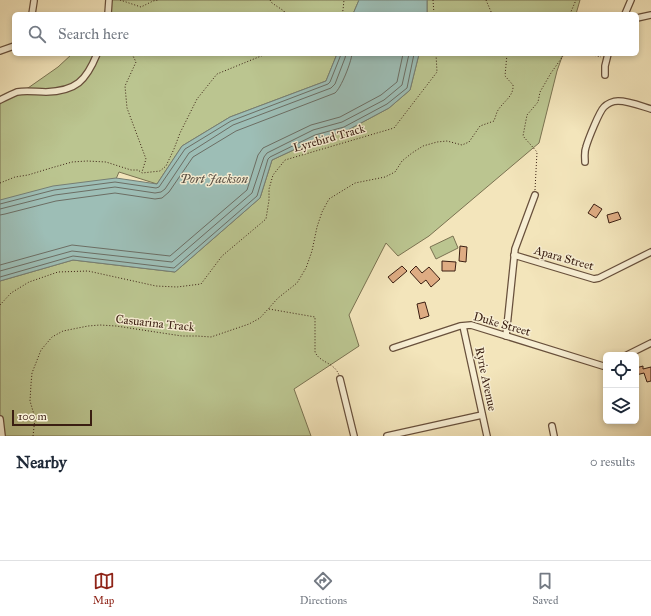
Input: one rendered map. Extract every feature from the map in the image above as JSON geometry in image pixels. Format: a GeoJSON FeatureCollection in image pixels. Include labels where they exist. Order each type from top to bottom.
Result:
{"type":"FeatureCollection","features":[{"type":"Feature","properties":{"kind":"street"},"geometry":{"type":"LineString","coordinates":[[32,12],[34,0]]}},
{"type":"Feature","properties":{"kind":"street"},"geometry":{"type":"LineString","coordinates":[[108,12],[109,0]]}},
{"type":"Feature","properties":{"kind":"street"},"geometry":{"type":"LineString","coordinates":[[626,12],[631,0]]}},
{"type":"Feature","properties":{"kind":"street"},"geometry":{"type":"LineString","coordinates":[[639,18],[651,15]]}},
{"type":"Feature","properties":{"kind":"street"},"geometry":{"type":"LineString","coordinates":[[0,51],[12,47]]}},
{"type":"Feature","properties":{"kind":"street"},"geometry":{"type":"LineString","coordinates":[[0,100],[17,92],[46,92],[66,89],[74,86],[81,82],[84,78],[96,56]]}},
{"type":"Feature","properties":{"kind":"street"},"geometry":{"type":"LineString","coordinates":[[605,75],[605,66],[608,56]]}},
{"type":"Feature","properties":{"kind":"street"},"geometry":{"type":"LineString","coordinates":[[585,162],[586,146],[600,112],[605,106],[617,101],[651,109]]}},
{"type":"Feature","properties":{"kind":"street"},"geometry":{"type":"LineString","coordinates":[[506,336],[516,244],[535,195]]}},
{"type":"Feature","properties":{"kind":"street","name":"Apara Street"},"geometry":{"type":"LineString","coordinates":[[514,255],[594,279],[599,278],[651,252]]}},
{"type":"Feature","properties":{"kind":"street","name":"Duke Street"},"geometry":{"type":"LineString","coordinates":[[393,348],[460,326],[471,325],[603,366]]}},
{"type":"Feature","properties":{"kind":"street","name":"Ryrie Avenue"},"geometry":{"type":"LineString","coordinates":[[463,326],[487,436]]}},
{"type":"Feature","properties":{"kind":"street"},"geometry":{"type":"LineString","coordinates":[[633,352],[651,343]]}},
{"type":"Feature","properties":{"kind":"street"},"geometry":{"type":"LineString","coordinates":[[340,379],[354,436]]}},
{"type":"Feature","properties":{"kind":"street"},"geometry":{"type":"LineString","coordinates":[[387,436],[482,414]]}},
{"type":"Feature","properties":{"kind":"street"},"geometry":{"type":"LineString","coordinates":[[0,419],[2,436]]}},
{"type":"Feature","properties":{"kind":"street"},"geometry":{"type":"LineString","coordinates":[[552,426],[554,436]]}},
{"type":"Feature","properties":{"kind":"path"},"geometry":{"type":"LineString","coordinates":[[120,0],[141,7],[158,0]]}},
{"type":"Feature","properties":{"kind":"path"},"geometry":{"type":"LineString","coordinates":[[270,0],[284,12]]}},
{"type":"Feature","properties":{"kind":"path"},"geometry":{"type":"LineString","coordinates":[[342,12],[344,0]]}},
{"type":"Feature","properties":{"kind":"path"},"geometry":{"type":"LineString","coordinates":[[433,0],[434,12]]}},
{"type":"Feature","properties":{"kind":"path"},"geometry":{"type":"LineString","coordinates":[[486,0],[491,12]]}},
{"type":"Feature","properties":{"kind":"path"},"geometry":{"type":"LineString","coordinates":[[571,12],[576,0]]}},
{"type":"Feature","properties":{"kind":"path"},"geometry":{"type":"LineString","coordinates":[[133,56],[136,62],[125,86],[127,108],[146,159],[142,172]]}},
{"type":"Feature","properties":{"kind":"path"},"geometry":{"type":"LineString","coordinates":[[0,184],[15,177],[28,175],[72,162],[106,162],[142,172],[160,171],[166,166],[197,99],[218,74],[261,56]]}},
{"type":"Feature","properties":{"kind":"path","name":"Lyrebird Track"},"geometry":{"type":"LineString","coordinates":[[0,305],[11,293],[29,282],[58,272],[88,271],[156,286],[177,287],[201,284],[222,256],[266,219],[269,189],[273,175],[285,160],[394,128],[436,72],[436,56]]}},
{"type":"Feature","properties":{"kind":"path","name":"Casuarina Track"},"geometry":{"type":"LineString","coordinates":[[33,436],[36,418],[30,402],[32,373],[41,350],[52,337],[63,331],[100,325],[182,336],[211,337],[249,324],[260,318],[278,298],[297,283],[306,268],[312,251],[317,228],[329,199],[354,183],[385,177],[395,172],[402,161],[424,146],[442,141],[462,145],[469,142],[480,126],[494,121],[497,111],[514,90],[513,85],[505,76],[507,56]]}},
{"type":"Feature","properties":{"kind":"path"},"geometry":{"type":"LineString","coordinates":[[535,195],[537,152],[523,136],[527,115],[538,102],[540,92],[563,56]]}},
{"type":"Feature","properties":{"kind":"path"},"geometry":{"type":"LineString","coordinates":[[268,309],[315,317],[317,357],[337,369],[340,379]]}},
{"type":"Feature","properties":{"kind":"green space"},"geometry":{"type":"Polygon","coordinates":[[[111,0],[359,0],[354,12],[108,12],[111,0]]]}},
{"type":"Feature","properties":{"kind":"green space"},"geometry":{"type":"Polygon","coordinates":[[[427,0],[580,0],[577,12],[427,12],[427,0]]]}},
{"type":"Feature","properties":{"kind":"green space"},"geometry":{"type":"Polygon","coordinates":[[[70,56],[336,56],[326,81],[230,117],[182,146],[157,184],[119,172],[116,179],[0,203],[0,100],[28,88],[58,67],[70,56]]]}},
{"type":"Feature","properties":{"kind":"green space"},"geometry":{"type":"Polygon","coordinates":[[[418,56],[562,56],[557,71],[539,143],[429,236],[398,256],[386,243],[349,315],[359,346],[294,389],[311,436],[0,436],[0,281],[73,260],[175,272],[260,198],[272,160],[317,139],[346,131],[389,108],[410,90],[418,56]]]}},
{"type":"Feature","properties":{"kind":"green space"},"geometry":{"type":"Polygon","coordinates":[[[453,236],[458,248],[436,259],[430,247],[453,236]]]}},
{"type":"Feature","properties":{"kind":"water"},"geometry":{"type":"Polygon","coordinates":[[[359,0],[427,0],[427,12],[354,12],[359,0]]]}},
{"type":"Feature","properties":{"kind":"water","name":"Port Jackson"},"geometry":{"type":"Polygon","coordinates":[[[336,56],[418,56],[410,90],[389,108],[346,131],[317,139],[272,160],[260,198],[175,272],[73,260],[0,281],[0,200],[53,186],[116,178],[157,184],[182,146],[230,117],[326,81],[336,56]]]}},
{"type":"Feature","properties":{"kind":"building"},"geometry":{"type":"Polygon","coordinates":[[[594,204],[602,209],[596,218],[588,213],[594,204]]]}},
{"type":"Feature","properties":{"kind":"building"},"geometry":{"type":"Polygon","coordinates":[[[618,212],[621,219],[609,223],[607,215],[618,212]]]}},
{"type":"Feature","properties":{"kind":"building"},"geometry":{"type":"Polygon","coordinates":[[[460,246],[467,247],[466,262],[459,261],[460,246]]]}},
{"type":"Feature","properties":{"kind":"building"},"geometry":{"type":"Polygon","coordinates":[[[442,261],[456,262],[455,271],[442,271],[442,261]]]}},
{"type":"Feature","properties":{"kind":"building"},"geometry":{"type":"Polygon","coordinates":[[[402,266],[407,271],[393,283],[388,277],[402,266]]]}},
{"type":"Feature","properties":{"kind":"building"},"geometry":{"type":"Polygon","coordinates":[[[416,266],[422,273],[429,267],[440,279],[431,287],[426,280],[421,284],[410,272],[416,266]]]}},
{"type":"Feature","properties":{"kind":"building"},"geometry":{"type":"Polygon","coordinates":[[[425,302],[429,316],[420,319],[417,304],[425,302]]]}},
{"type":"Feature","properties":{"kind":"building"},"geometry":{"type":"Polygon","coordinates":[[[643,366],[643,369],[651,367],[651,381],[647,382],[644,373],[639,374],[639,367],[643,366]]]}}]}
